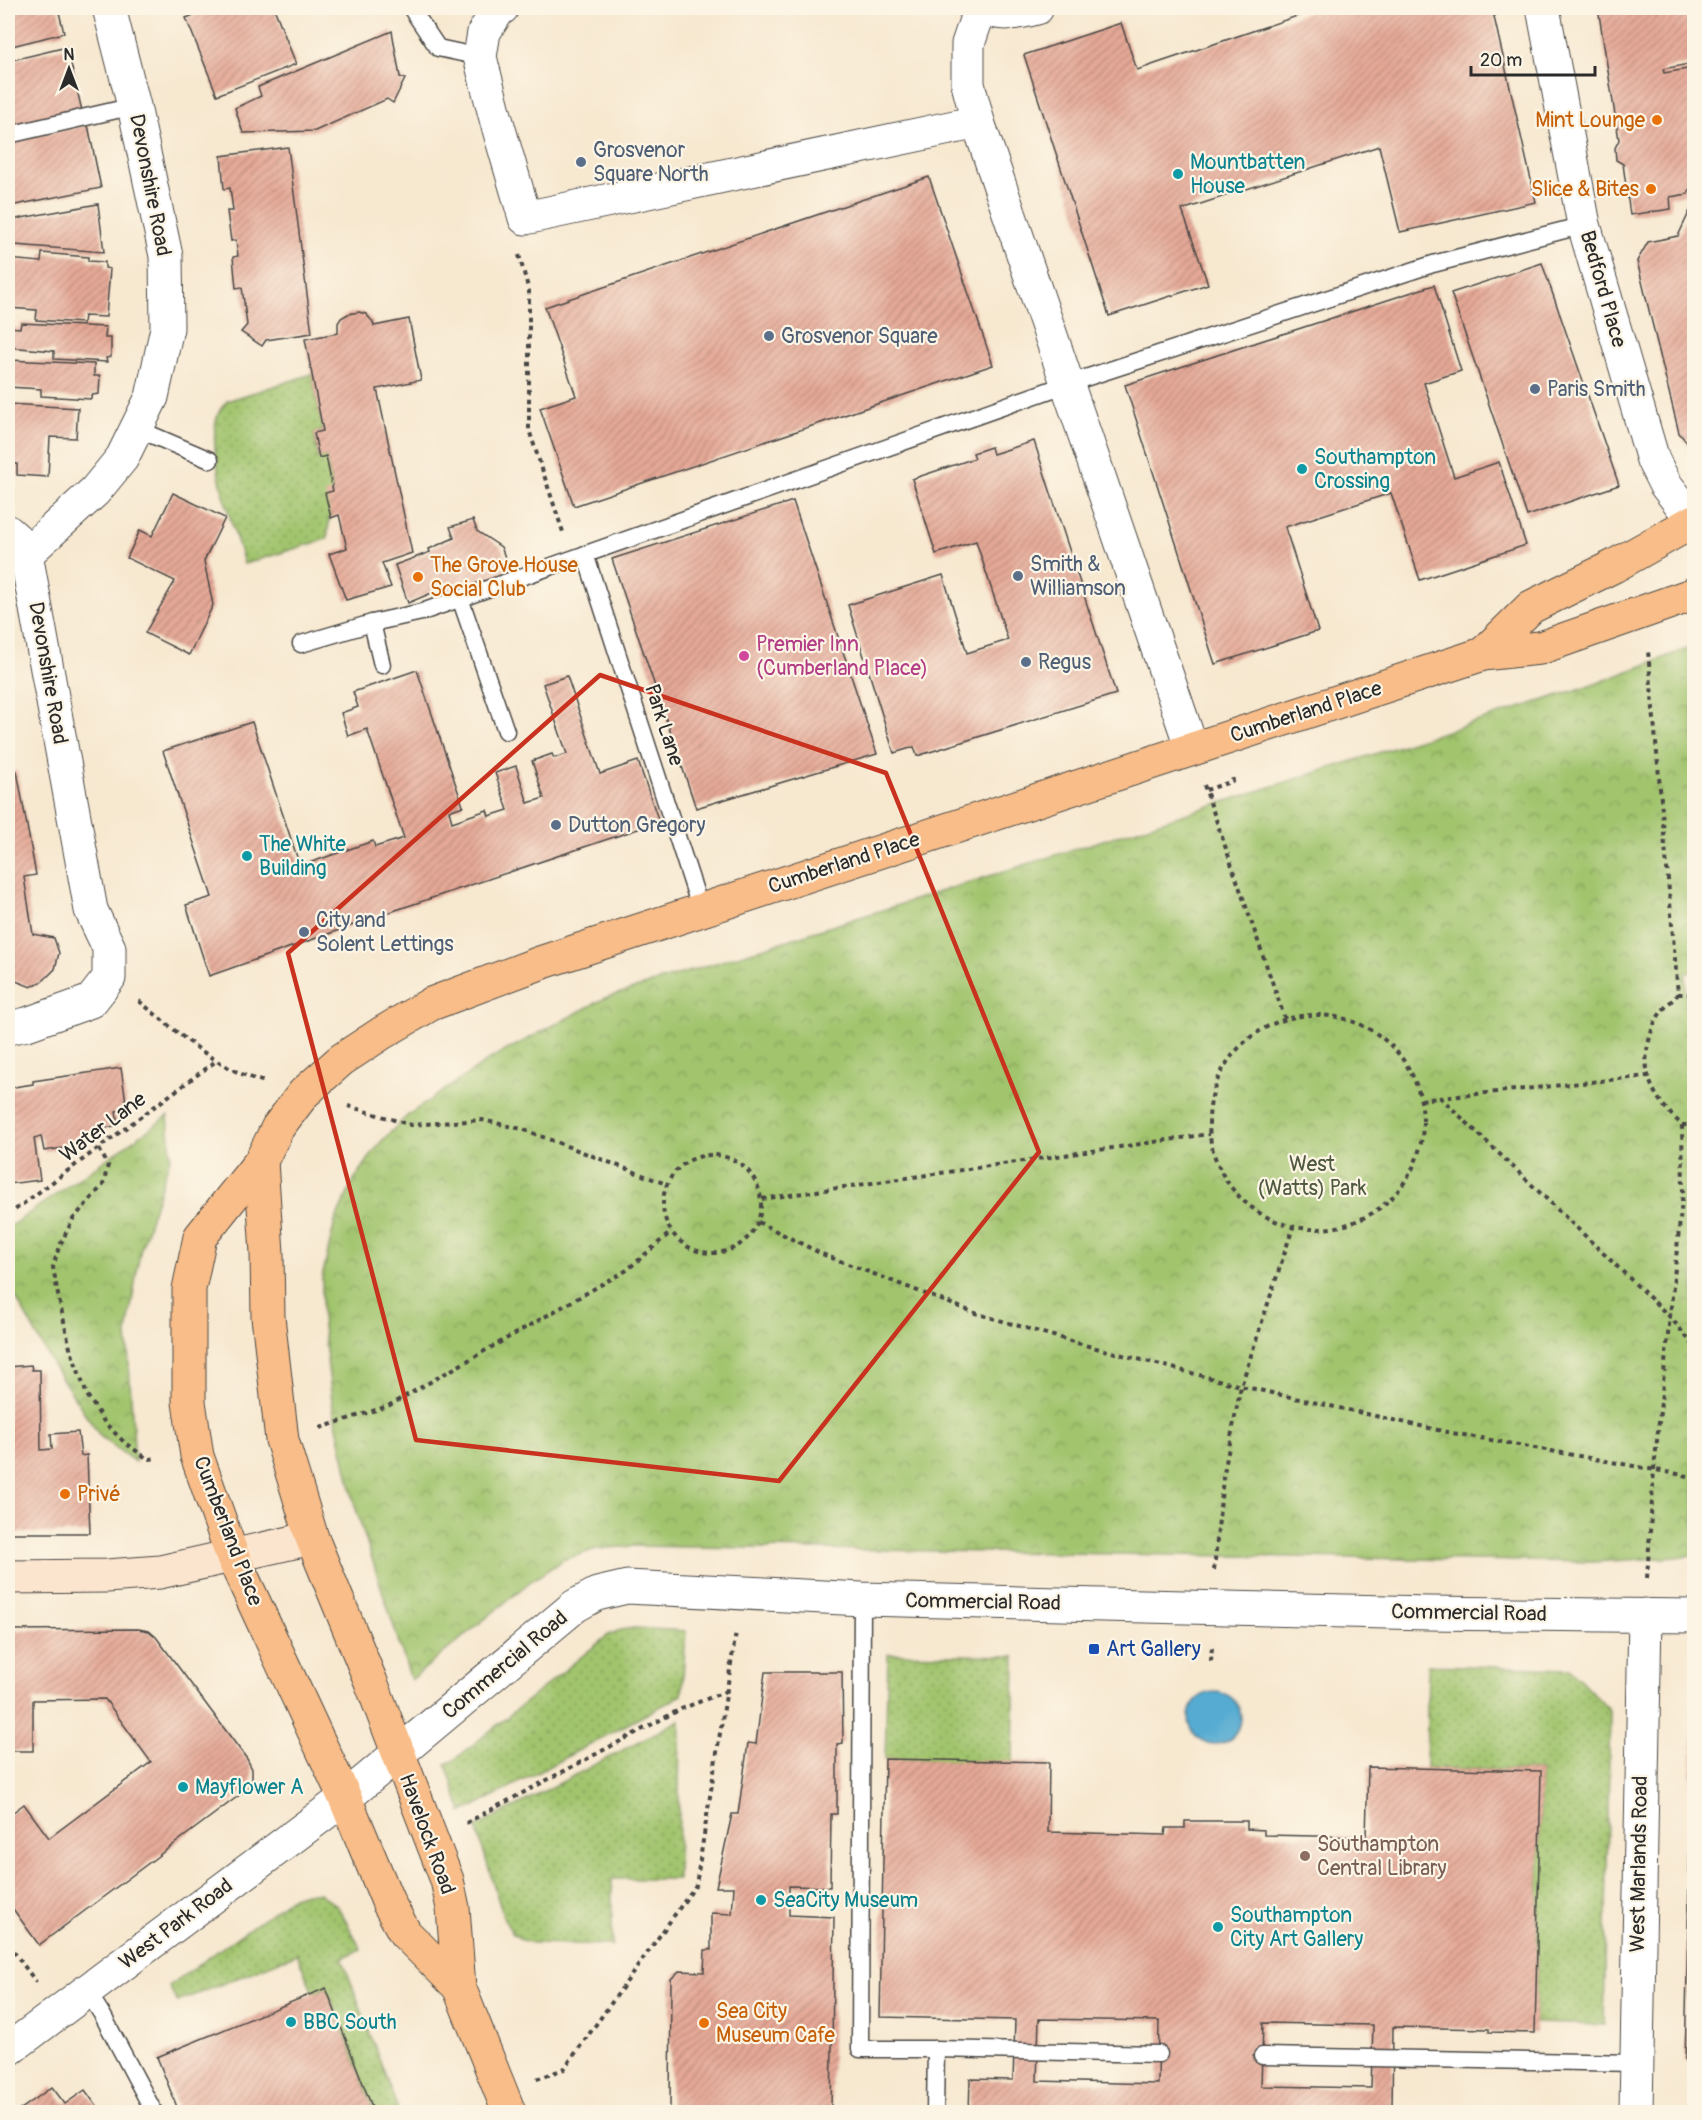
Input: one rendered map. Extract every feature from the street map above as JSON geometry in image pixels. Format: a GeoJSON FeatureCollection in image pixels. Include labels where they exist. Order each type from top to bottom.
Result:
{"type":"FeatureCollection","features":[{"type":"Feature","properties":{"kind":"main road","name":"Cumberland Place"},"geometry":{"type":"LineString","coordinates":[[1483,654],[1531,607],[1614,566],[1694,521]]}},
{"type":"Feature","properties":{"kind":"main road","name":"Cumberland Place"},"geometry":{"type":"LineString","coordinates":[[345,1798],[232,1556],[197,1456],[189,1402],[189,1289],[200,1237],[261,1161],[278,1127],[304,1093],[341,1060],[431,1004],[540,963],[1483,654],[1540,648],[1695,594]]}},
{"type":"Feature","properties":{"kind":"main road"},"geometry":{"type":"LineString","coordinates":[[261,1161],[267,1253],[268,1317],[282,1440],[312,1538],[398,1754]]}},
{"type":"Feature","properties":{"kind":"main road","name":"Havelock Road"},"geometry":{"type":"LineString","coordinates":[[398,1754],[447,1880],[453,1908],[459,1987],[506,2103]]}},
{"type":"Feature","properties":{"kind":"main road","name":"Havelock Road"},"geometry":{"type":"LineString","coordinates":[[345,1798],[389,1904],[405,1933],[459,1987]]}},
{"type":"Feature","properties":{"kind":"street","name":"Devonshire Road"},"geometry":{"type":"LineString","coordinates":[[109,8],[134,106],[166,256],[167,328],[152,397],[122,458],[95,491],[17,543],[91,910],[109,948],[109,978]]}},
{"type":"Feature","properties":{"kind":"street"},"geometry":{"type":"LineString","coordinates":[[502,8],[498,9],[484,32],[480,57],[525,218],[978,122]]}},
{"type":"Feature","properties":{"kind":"street"},"geometry":{"type":"LineString","coordinates":[[1037,8],[1020,13],[1000,14],[980,8],[968,44],[968,84],[978,122],[1192,749]]}},
{"type":"Feature","properties":{"kind":"street","name":"Bedford Place"},"geometry":{"type":"LineString","coordinates":[[1543,8],[1584,225],[1653,460],[1665,484],[1694,521]]}},
{"type":"Feature","properties":{"kind":"street"},"geometry":{"type":"LineString","coordinates":[[8,1028],[27,1024],[90,1001],[109,978]]}},
{"type":"Feature","properties":{"kind":"street"},"geometry":{"type":"LineString","coordinates":[[8,1576],[107,1576],[160,1572],[312,1538]]}},
{"type":"Feature","properties":{"kind":"street","name":"Commercial Road"},"geometry":{"type":"LineString","coordinates":[[345,1798],[575,1606],[597,1594],[627,1587],[862,1599],[1695,1616]]}},
{"type":"Feature","properties":{"kind":"street","name":"West Marlands Road"},"geometry":{"type":"LineString","coordinates":[[1636,2112],[1645,1615]]}},
{"type":"Feature","properties":{"kind":"street","name":"West Park Road"},"geometry":{"type":"LineString","coordinates":[[8,2050],[345,1798]]}},
{"type":"Feature","properties":{"kind":"lane"},"geometry":{"type":"LineString","coordinates":[[411,8],[438,48],[480,57]]}},
{"type":"Feature","properties":{"kind":"lane"},"geometry":{"type":"LineString","coordinates":[[8,135],[134,106]]}},
{"type":"Feature","properties":{"kind":"lane"},"geometry":{"type":"LineString","coordinates":[[301,644],[372,623],[422,612],[1067,384],[1433,264],[1584,225]]}},
{"type":"Feature","properties":{"kind":"lane"},"geometry":{"type":"LineString","coordinates":[[138,429],[210,460]]}},
{"type":"Feature","properties":{"kind":"lane","name":"Park Lane"},"geometry":{"type":"LineString","coordinates":[[578,556],[701,910]]}},
{"type":"Feature","properties":{"kind":"lane"},"geometry":{"type":"LineString","coordinates":[[460,598],[506,731]]}},
{"type":"Feature","properties":{"kind":"lane"},"geometry":{"type":"LineString","coordinates":[[372,623],[382,665]]}},
{"type":"Feature","properties":{"kind":"lane"},"geometry":{"type":"LineString","coordinates":[[862,1599],[860,2049],[1159,2054]]}},
{"type":"Feature","properties":{"kind":"lane"},"geometry":{"type":"LineString","coordinates":[[87,1990],[154,2112]]}},
{"type":"Feature","properties":{"kind":"lane"},"geometry":{"type":"LineString","coordinates":[[935,2112],[936,2049]]}},
{"type":"Feature","properties":{"kind":"lane"},"geometry":{"type":"LineString","coordinates":[[1262,2056],[1636,2063]]}},
{"type":"Feature","properties":{"kind":"path"},"geometry":{"type":"LineString","coordinates":[[516,248],[529,291],[529,430],[578,556]]}},
{"type":"Feature","properties":{"kind":"path"},"geometry":{"type":"LineString","coordinates":[[1637,614],[1649,655],[1678,994]]}},
{"type":"Feature","properties":{"kind":"path"},"geometry":{"type":"LineString","coordinates":[[1233,781],[1206,790],[1285,1020]]}},
{"type":"Feature","properties":{"kind":"path"},"geometry":{"type":"LineString","coordinates":[[109,978],[216,1061],[251,1079],[411,1125],[482,1120],[522,1130],[666,1184]]}},
{"type":"Feature","properties":{"kind":"path"},"geometry":{"type":"LineString","coordinates":[[1645,1615],[1654,1469],[1683,1191],[1682,1125],[1655,1095],[1647,1076],[1646,1054],[1652,1028],[1662,1010],[1678,994],[1695,994]]}},
{"type":"Feature","properties":{"kind":"path"},"geometry":{"type":"LineString","coordinates":[[1310,1015],[1335,1017],[1359,1024],[1381,1037],[1399,1054],[1413,1076],[1421,1100],[1423,1130],[1417,1159],[1402,1186],[1380,1208],[1354,1222],[1324,1229],[1293,1227],[1268,1218],[1246,1203],[1228,1183],[1215,1159],[1209,1134],[1209,1109],[1215,1085],[1226,1063],[1242,1044],[1262,1029],[1285,1020],[1310,1015]]}},
{"type":"Feature","properties":{"kind":"path","name":"Water Lane"},"geometry":{"type":"LineString","coordinates":[[8,1215],[216,1061]]}},
{"type":"Feature","properties":{"kind":"path"},"geometry":{"type":"LineString","coordinates":[[1421,1100],[1647,1076]]}},
{"type":"Feature","properties":{"kind":"path"},"geometry":{"type":"LineString","coordinates":[[1440,1097],[1671,1318],[1695,1346]]}},
{"type":"Feature","properties":{"kind":"path"},"geometry":{"type":"LineString","coordinates":[[1682,1125],[1695,1125]]}},
{"type":"Feature","properties":{"kind":"path"},"geometry":{"type":"LineString","coordinates":[[762,1199],[1209,1134]]}},
{"type":"Feature","properties":{"kind":"path"},"geometry":{"type":"LineString","coordinates":[[99,1149],[108,1165],[103,1185],[73,1219],[59,1247],[53,1267],[57,1295],[70,1348],[87,1395],[105,1423],[125,1443],[148,1459],[197,1456]]}},
{"type":"Feature","properties":{"kind":"path"},"geometry":{"type":"LineString","coordinates":[[703,1155],[719,1155],[735,1159],[748,1169],[758,1183],[762,1199],[758,1222],[750,1235],[739,1245],[725,1251],[710,1253],[695,1251],[671,1233],[664,1217],[662,1201],[666,1184],[675,1171],[687,1160],[703,1155]]}},
{"type":"Feature","properties":{"kind":"path"},"geometry":{"type":"LineString","coordinates":[[758,1222],[822,1254],[975,1313],[1077,1343],[1241,1386],[1447,1432],[1695,1476]]}},
{"type":"Feature","properties":{"kind":"path"},"geometry":{"type":"LineString","coordinates":[[1213,1607],[1214,1569],[1223,1478],[1241,1386],[1293,1227]]}},
{"type":"Feature","properties":{"kind":"path"},"geometry":{"type":"LineString","coordinates":[[282,1440],[388,1406],[627,1270],[671,1233]]}},
{"type":"Feature","properties":{"kind":"path"},"geometry":{"type":"LineString","coordinates":[[506,2103],[564,2068],[696,1886],[743,1592]]}},
{"type":"Feature","properties":{"kind":"path"},"geometry":{"type":"LineString","coordinates":[[431,1842],[657,1721],[727,1690]]}},
{"type":"Feature","properties":{"kind":"path"},"geometry":{"type":"LineString","coordinates":[[8,1944],[18,1959]]}},
{"type":"Feature","properties":{"kind":"highlighted area"},"geometry":{"type":"Polygon","coordinates":[[[600,675],[886,773],[1039,1152],[779,1481],[416,1440],[288,953],[600,675]]]}},
{"type":"Feature","properties":{"kind":"green space"},"geometry":{"type":"Polygon","coordinates":[[[312,374],[323,431],[314,433],[318,458],[326,456],[333,491],[327,539],[244,564],[217,466],[215,427],[219,412],[227,401],[312,374]]]}},
{"type":"Feature","properties":{"kind":"green space","name":"West (Watts) Park"},"geometry":{"type":"Polygon","coordinates":[[[1694,646],[1694,972],[1685,973],[1694,1146],[1694,1556],[1594,1562],[634,1546],[596,1549],[563,1560],[531,1581],[411,1680],[355,1506],[333,1409],[322,1318],[322,1278],[335,1221],[354,1180],[379,1144],[408,1115],[492,1058],[605,998],[1595,684],[1694,646]]]}},
{"type":"Feature","properties":{"kind":"green space"},"geometry":{"type":"Polygon","coordinates":[[[168,1116],[171,1155],[140,1252],[127,1333],[135,1462],[100,1436],[53,1365],[8,1283],[8,1228],[168,1116]]]}},
{"type":"Feature","properties":{"kind":"green space"},"geometry":{"type":"Polygon","coordinates":[[[634,1628],[686,1631],[682,1695],[462,1813],[446,1764],[453,1761],[607,1636],[620,1630],[634,1628]]]}},
{"type":"Feature","properties":{"kind":"green space"},"geometry":{"type":"Polygon","coordinates":[[[888,1654],[1015,1656],[1013,1762],[885,1759],[888,1654]]]}},
{"type":"Feature","properties":{"kind":"green space"},"geometry":{"type":"Polygon","coordinates":[[[1428,1665],[1570,1669],[1610,1711],[1604,2025],[1535,2023],[1541,1771],[1426,1768],[1428,1665]]]}},
{"type":"Feature","properties":{"kind":"green space"},"geometry":{"type":"Polygon","coordinates":[[[680,1720],[678,1879],[612,1879],[612,1945],[532,1943],[512,1933],[504,1919],[476,1827],[680,1720]]]}},
{"type":"Feature","properties":{"kind":"green space"},"geometry":{"type":"Polygon","coordinates":[[[306,1893],[319,1893],[338,1907],[361,1949],[342,1958],[399,2112],[374,2112],[327,1988],[313,1993],[297,1954],[177,2002],[169,1986],[293,1897],[306,1893]]]}},
{"type":"Feature","properties":{"kind":"water"},"geometry":{"type":"Polygon","coordinates":[[[1215,1692],[1225,1694],[1233,1700],[1239,1708],[1241,1718],[1239,1728],[1233,1736],[1225,1742],[1215,1744],[1205,1742],[1197,1736],[1191,1728],[1189,1718],[1191,1708],[1197,1700],[1205,1694],[1215,1692]]]}},
{"type":"Feature","properties":{"kind":"building"},"geometry":{"type":"Polygon","coordinates":[[[8,8],[58,8],[64,33],[8,47],[8,8]]]}},
{"type":"Feature","properties":{"kind":"building"},"geometry":{"type":"Polygon","coordinates":[[[212,8],[274,8],[296,64],[217,95],[186,18],[212,8]]]}},
{"type":"Feature","properties":{"kind":"building","name":"Mountbatten House"},"geometry":{"type":"Polygon","coordinates":[[[1321,8],[1492,8],[1536,202],[1400,232],[1379,146],[1182,210],[1208,284],[1109,316],[1024,55],[1121,23],[1137,70],[1321,8]]]}},
{"type":"Feature","properties":{"kind":"building"},"geometry":{"type":"Polygon","coordinates":[[[1598,8],[1694,8],[1694,63],[1663,69],[1664,73],[1694,68],[1694,179],[1688,194],[1670,197],[1671,209],[1630,215],[1623,164],[1616,160],[1615,148],[1619,140],[1598,8]]]}},
{"type":"Feature","properties":{"kind":"building"},"geometry":{"type":"Polygon","coordinates":[[[392,31],[400,77],[405,79],[393,103],[387,99],[315,131],[243,133],[235,108],[261,96],[258,87],[392,31]]]}},
{"type":"Feature","properties":{"kind":"building"},"geometry":{"type":"Polygon","coordinates":[[[67,47],[82,111],[8,127],[8,61],[67,47]]]}},
{"type":"Feature","properties":{"kind":"building"},"geometry":{"type":"Polygon","coordinates":[[[88,125],[101,188],[10,206],[8,140],[88,125]]]}},
{"type":"Feature","properties":{"kind":"building"},"geometry":{"type":"Polygon","coordinates":[[[288,147],[312,333],[266,340],[262,346],[241,332],[247,325],[242,287],[236,288],[233,257],[238,256],[236,240],[231,241],[227,211],[233,211],[230,188],[224,189],[221,156],[288,147]]]}},
{"type":"Feature","properties":{"kind":"building","name":"Grosvenor Square"},"geometry":{"type":"Polygon","coordinates":[[[929,177],[993,365],[574,506],[540,408],[576,396],[545,307],[929,177]]]}},
{"type":"Feature","properties":{"kind":"building","name":"Paris Smith"},"geometry":{"type":"Polygon","coordinates":[[[1694,202],[1694,451],[1679,433],[1637,261],[1648,242],[1678,236],[1694,202]]]}},
{"type":"Feature","properties":{"kind":"building"},"geometry":{"type":"Polygon","coordinates":[[[98,204],[104,252],[15,245],[10,220],[98,204]]]}},
{"type":"Feature","properties":{"kind":"building"},"geometry":{"type":"Polygon","coordinates":[[[42,253],[88,257],[88,261],[105,262],[105,268],[110,269],[106,317],[84,316],[83,323],[36,320],[37,310],[8,308],[8,259],[41,262],[42,253]]]}},
{"type":"Feature","properties":{"kind":"building","name":"Paris Smith"},"geometry":{"type":"Polygon","coordinates":[[[1542,263],[1619,485],[1527,516],[1451,293],[1542,263]]]}},
{"type":"Feature","properties":{"kind":"building","name":"Southampton Crossing"},"geometry":{"type":"Polygon","coordinates":[[[1434,285],[1461,371],[1424,383],[1454,477],[1499,462],[1526,545],[1420,580],[1391,493],[1285,527],[1318,631],[1215,664],[1125,385],[1434,285]]]}},
{"type":"Feature","properties":{"kind":"building"},"geometry":{"type":"Polygon","coordinates":[[[359,312],[366,314],[374,326],[409,319],[421,380],[377,389],[412,553],[382,563],[391,587],[346,600],[329,554],[347,548],[339,515],[331,518],[325,493],[333,491],[326,456],[319,458],[314,433],[323,431],[305,339],[338,333],[338,323],[341,318],[359,312]]]}},
{"type":"Feature","properties":{"kind":"building"},"geometry":{"type":"Polygon","coordinates":[[[21,323],[106,327],[105,338],[111,338],[111,357],[106,358],[107,362],[54,359],[54,351],[8,347],[8,327],[20,328],[21,323]]]}},
{"type":"Feature","properties":{"kind":"building"},"geometry":{"type":"Polygon","coordinates":[[[8,360],[94,364],[94,376],[100,376],[99,394],[92,395],[91,399],[41,396],[41,389],[8,387],[8,360]]]}},
{"type":"Feature","properties":{"kind":"building"},"geometry":{"type":"Polygon","coordinates":[[[8,404],[78,408],[76,438],[50,437],[48,477],[17,475],[17,464],[8,463],[8,404]]]}},
{"type":"Feature","properties":{"kind":"building"},"geometry":{"type":"Polygon","coordinates":[[[1034,441],[1116,694],[917,756],[914,747],[894,753],[848,605],[943,575],[967,653],[1008,640],[976,541],[936,554],[912,479],[975,458],[973,453],[991,447],[993,454],[1034,441]]]}},
{"type":"Feature","properties":{"kind":"building"},"geometry":{"type":"Polygon","coordinates":[[[173,493],[225,518],[204,561],[213,605],[189,655],[145,633],[175,581],[127,558],[140,530],[152,536],[173,493]]]}},
{"type":"Feature","properties":{"kind":"building","name":"Premier Inn (Cumberland Place)"},"geometry":{"type":"Polygon","coordinates":[[[793,501],[877,754],[696,808],[612,559],[793,501]]]}},
{"type":"Feature","properties":{"kind":"building"},"geometry":{"type":"Polygon","coordinates":[[[473,520],[477,531],[501,547],[512,575],[443,598],[441,589],[408,603],[395,565],[430,552],[429,549],[454,538],[450,527],[473,520]]]}},
{"type":"Feature","properties":{"kind":"building"},"geometry":{"type":"Polygon","coordinates":[[[417,670],[463,806],[449,811],[452,822],[487,810],[489,816],[508,810],[495,773],[516,766],[528,803],[544,798],[532,761],[552,754],[554,758],[567,754],[543,684],[567,676],[600,774],[638,761],[659,822],[396,910],[209,976],[186,905],[212,897],[163,751],[252,722],[300,866],[373,841],[375,847],[404,838],[367,729],[348,736],[341,713],[358,707],[353,692],[417,670]]]}},
{"type":"Feature","properties":{"kind":"building"},"geometry":{"type":"Polygon","coordinates":[[[9,767],[10,772],[17,771],[36,875],[24,877],[33,934],[54,938],[59,953],[55,969],[44,980],[31,987],[16,981],[8,983],[9,767]]]}},
{"type":"Feature","properties":{"kind":"building"},"geometry":{"type":"Polygon","coordinates":[[[121,1068],[127,1109],[116,1111],[118,1125],[82,1134],[83,1145],[44,1151],[41,1136],[34,1138],[40,1180],[8,1184],[8,1088],[33,1084],[33,1081],[121,1068]]]}},
{"type":"Feature","properties":{"kind":"building"},"geometry":{"type":"Polygon","coordinates":[[[31,1365],[32,1370],[40,1370],[41,1450],[52,1449],[51,1434],[78,1432],[81,1456],[87,1455],[90,1533],[8,1533],[8,1367],[31,1365]]]}},
{"type":"Feature","properties":{"kind":"building","name":"Mayflower A"},"geometry":{"type":"Polygon","coordinates":[[[138,1629],[149,1631],[156,1637],[247,1759],[252,1769],[252,1782],[245,1791],[39,1945],[8,1902],[8,1816],[24,1804],[49,1838],[151,1762],[105,1699],[33,1700],[33,1751],[8,1751],[8,1630],[138,1629]]]}},
{"type":"Feature","properties":{"kind":"building","name":"SeaCity Museum"},"geometry":{"type":"Polygon","coordinates":[[[765,1672],[842,1672],[843,1743],[837,1744],[837,1814],[831,1814],[830,1887],[789,1886],[789,1915],[834,1917],[831,2112],[670,2112],[671,1979],[679,1971],[704,1972],[705,1950],[711,1950],[711,1913],[732,1914],[734,1887],[716,1887],[732,1814],[738,1814],[748,1743],[756,1744],[765,1672]]]}},
{"type":"Feature","properties":{"kind":"building"},"geometry":{"type":"Polygon","coordinates":[[[1693,1701],[1694,2061],[1685,2061],[1693,1701]]]}},
{"type":"Feature","properties":{"kind":"building"},"geometry":{"type":"Polygon","coordinates":[[[885,1759],[1049,1762],[1048,1832],[1165,1835],[1166,1828],[1185,1828],[1185,1821],[1247,1821],[1247,1829],[1264,1830],[1264,1835],[1366,1837],[1368,1767],[1541,1771],[1535,2033],[1489,2032],[1489,2029],[1393,2027],[1392,2112],[969,2112],[970,2079],[1013,2080],[1015,2020],[880,2017],[885,1759]],[[1039,2019],[1037,2081],[1158,2084],[1159,2021],[1039,2019]],[[1263,2023],[1261,2086],[1371,2088],[1373,2025],[1263,2023]]]}},
{"type":"Feature","properties":{"kind":"building","name":"BBC South"},"geometry":{"type":"Polygon","coordinates":[[[326,1988],[374,2112],[179,2112],[157,2057],[326,1988]]]}},
{"type":"Feature","properties":{"kind":"building"},"geometry":{"type":"Polygon","coordinates":[[[52,2087],[65,2104],[85,2090],[101,2112],[17,2112],[52,2087]]]}},
{"type":"Feature","properties":{"kind":"place","name":"Mint Lounge"},"geometry":{"type":"Point","coordinates":[1657,120]}},
{"type":"Feature","properties":{"kind":"place","name":"Grosvenor Square North"},"geometry":{"type":"Point","coordinates":[581,162]}},
{"type":"Feature","properties":{"kind":"place","name":"Mountbatten House"},"geometry":{"type":"Point","coordinates":[1178,174]}},
{"type":"Feature","properties":{"kind":"place","name":"Slice & Bites"},"geometry":{"type":"Point","coordinates":[1651,189]}},
{"type":"Feature","properties":{"kind":"place","name":"Grosvenor Square"},"geometry":{"type":"Point","coordinates":[769,336]}},
{"type":"Feature","properties":{"kind":"place","name":"Paris Smith"},"geometry":{"type":"Point","coordinates":[1535,389]}},
{"type":"Feature","properties":{"kind":"place","name":"Southampton Crossing"},"geometry":{"type":"Point","coordinates":[1302,469]}},
{"type":"Feature","properties":{"kind":"place","name":"Smith & Williamson"},"geometry":{"type":"Point","coordinates":[1018,576]}},
{"type":"Feature","properties":{"kind":"place","name":"The Grove House Social Club"},"geometry":{"type":"Point","coordinates":[418,577]}},
{"type":"Feature","properties":{"kind":"place","name":"Premier Inn (Cumberland Place)"},"geometry":{"type":"Point","coordinates":[744,656]}},
{"type":"Feature","properties":{"kind":"place","name":"Regus"},"geometry":{"type":"Point","coordinates":[1026,662]}},
{"type":"Feature","properties":{"kind":"place","name":"Dutton Gregory"},"geometry":{"type":"Point","coordinates":[556,825]}},
{"type":"Feature","properties":{"kind":"place","name":"The White Building"},"geometry":{"type":"Point","coordinates":[247,856]}},
{"type":"Feature","properties":{"kind":"place","name":"City and Solent Lettings"},"geometry":{"type":"Point","coordinates":[304,932]}},
{"type":"Feature","properties":{"kind":"place","name":"Privé"},"geometry":{"type":"Point","coordinates":[65,1494]}},
{"type":"Feature","properties":{"kind":"place","name":"Art Gallery"},"geometry":{"type":"Point","coordinates":[1094,1649]}},
{"type":"Feature","properties":{"kind":"place","name":"Mayflower A"},"geometry":{"type":"Point","coordinates":[183,1787]}},
{"type":"Feature","properties":{"kind":"place","name":"Southampton Central Library"},"geometry":{"type":"Point","coordinates":[1305,1856]}},
{"type":"Feature","properties":{"kind":"place","name":"SeaCity Museum"},"geometry":{"type":"Point","coordinates":[761,1900]}},
{"type":"Feature","properties":{"kind":"place","name":"Southampton City Art Gallery"},"geometry":{"type":"Point","coordinates":[1218,1927]}},
{"type":"Feature","properties":{"kind":"place","name":"BBC South"},"geometry":{"type":"Point","coordinates":[291,2022]}},
{"type":"Feature","properties":{"kind":"place","name":"Sea City Museum Cafe"},"geometry":{"type":"Point","coordinates":[704,2023]}}]}
